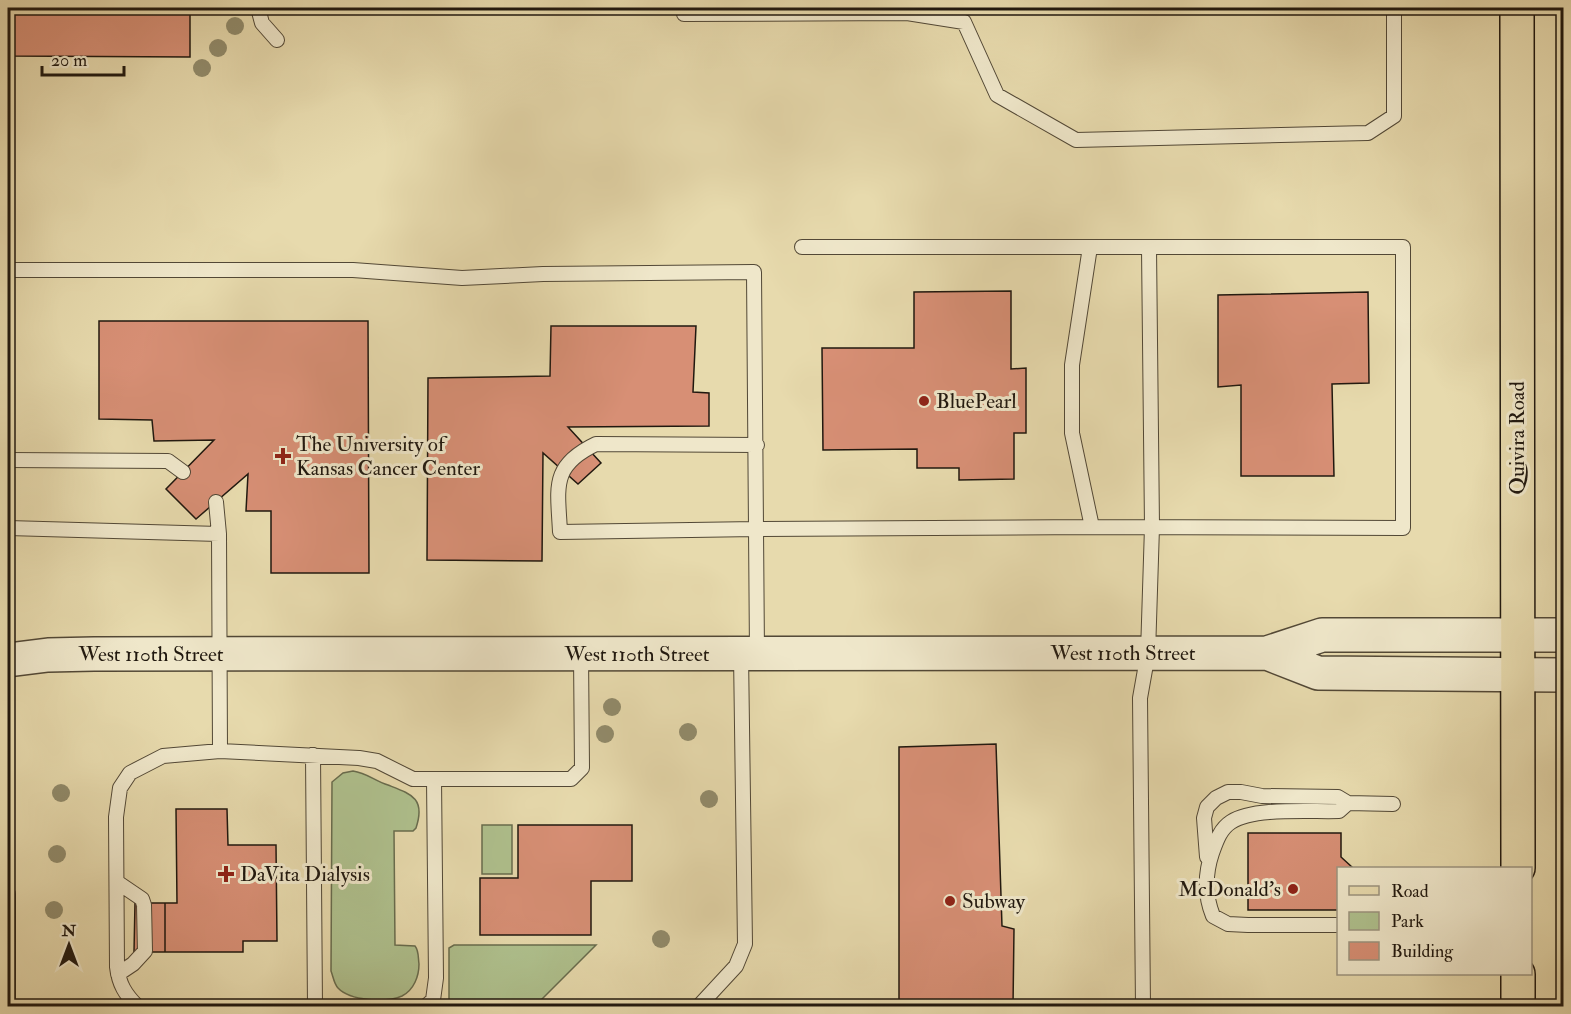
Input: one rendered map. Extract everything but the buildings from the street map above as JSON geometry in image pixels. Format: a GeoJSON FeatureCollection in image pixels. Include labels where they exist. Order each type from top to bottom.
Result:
{"type":"FeatureCollection","features":[{"type":"Feature","properties":{"kind":"main road","name":"Quivira Road"},"geometry":{"type":"LineString","coordinates":[[1517,8],[1518,867]]}},
{"type":"Feature","properties":{"kind":"main road"},"geometry":{"type":"LineString","coordinates":[[1518,975],[1518,1006]]}},
{"type":"Feature","properties":{"kind":"street","name":"West 110th Street"},"geometry":{"type":"LineString","coordinates":[[8,660],[48,655],[220,654],[1267,653],[1322,635],[1563,635]]}},
{"type":"Feature","properties":{"kind":"street","name":"West 110th Street"},"geometry":{"type":"LineString","coordinates":[[1267,653],[1318,673],[1563,675]]}},
{"type":"Feature","properties":{"kind":"lane"},"geometry":{"type":"LineString","coordinates":[[258,8],[262,22],[277,40]]}},
{"type":"Feature","properties":{"kind":"lane"},"geometry":{"type":"LineString","coordinates":[[684,8],[684,14],[752,11],[923,11],[964,22],[998,95],[1076,140],[1368,133],[1394,116],[1394,8]]}},
{"type":"Feature","properties":{"kind":"lane"},"geometry":{"type":"LineString","coordinates":[[757,445],[596,444],[581,451],[565,466],[558,484],[560,532],[1092,526],[1402,528],[1403,247],[802,247]]}},
{"type":"Feature","properties":{"kind":"lane"},"geometry":{"type":"LineString","coordinates":[[1090,247],[1072,365],[1072,433],[1092,526]]}},
{"type":"Feature","properties":{"kind":"lane"},"geometry":{"type":"LineString","coordinates":[[1143,1006],[1140,698],[1148,653],[1152,527],[1149,248]]}},
{"type":"Feature","properties":{"kind":"lane"},"geometry":{"type":"LineString","coordinates":[[8,270],[353,270],[462,278],[543,274],[754,272],[756,529],[749,654],[745,944],[736,966],[699,1006]]}},
{"type":"Feature","properties":{"kind":"lane"},"geometry":{"type":"LineString","coordinates":[[8,460],[168,461],[183,472]]}},
{"type":"Feature","properties":{"kind":"lane"},"geometry":{"type":"LineString","coordinates":[[216,502],[219,534],[220,751]]}},
{"type":"Feature","properties":{"kind":"lane"},"geometry":{"type":"LineString","coordinates":[[8,528],[219,534]]}},
{"type":"Feature","properties":{"kind":"lane"},"geometry":{"type":"LineString","coordinates":[[138,1006],[126,995],[119,982],[118,974],[116,817],[120,788],[130,773],[163,756],[220,751],[359,758],[377,761],[413,779],[571,779],[582,768],[581,654]]}},
{"type":"Feature","properties":{"kind":"lane"},"geometry":{"type":"LineString","coordinates":[[313,755],[315,1006]]}},
{"type":"Feature","properties":{"kind":"lane"},"geometry":{"type":"LineString","coordinates":[[426,1006],[433,1000],[436,978],[434,779]]}},
{"type":"Feature","properties":{"kind":"lane"},"geometry":{"type":"LineString","coordinates":[[1337,925],[1248,926],[1228,924],[1213,916],[1207,901],[1208,866],[1204,818],[1207,807],[1216,798],[1228,792],[1262,796],[1338,797],[1348,803],[1393,804]]}},
{"type":"Feature","properties":{"kind":"lane"},"geometry":{"type":"LineString","coordinates":[[1208,866],[1217,839],[1230,823],[1262,813],[1339,811],[1348,803]]}},
{"type":"Feature","properties":{"kind":"lane"},"geometry":{"type":"LineString","coordinates":[[117,882],[142,899],[145,951],[133,964],[118,974]]}},
{"type":"Feature","properties":{"kind":"lane"},"geometry":{"type":"LineString","coordinates":[[8,894],[8,1006]]}},
{"type":"Feature","properties":{"kind":"green space"},"geometry":{"type":"Polygon","coordinates":[[[353,771],[363,773],[410,795],[418,804],[419,810],[419,818],[413,831],[394,831],[395,945],[415,946],[418,952],[418,973],[413,986],[406,993],[387,1000],[369,1000],[351,996],[337,986],[331,971],[332,782],[343,773],[353,771]]]}},
{"type":"Feature","properties":{"kind":"green space"},"geometry":{"type":"Polygon","coordinates":[[[482,825],[512,825],[512,874],[482,874],[482,825]]]}},
{"type":"Feature","properties":{"kind":"green space"},"geometry":{"type":"Polygon","coordinates":[[[454,945],[596,945],[535,1006],[449,1006],[449,948],[454,945]]]}},
{"type":"Feature","properties":{"kind":"place","name":"BluePearl"},"geometry":{"type":"Point","coordinates":[924,401]}},
{"type":"Feature","properties":{"kind":"place","name":"The University of Kansas Cancer Center"},"geometry":{"type":"Point","coordinates":[283,456]}},
{"type":"Feature","properties":{"kind":"place","name":"DaVita Dialysis"},"geometry":{"type":"Point","coordinates":[226,874]}},
{"type":"Feature","properties":{"kind":"place","name":"McDonald's"},"geometry":{"type":"Point","coordinates":[1293,889]}},
{"type":"Feature","properties":{"kind":"place","name":"Subway"},"geometry":{"type":"Point","coordinates":[950,901]}}]}
